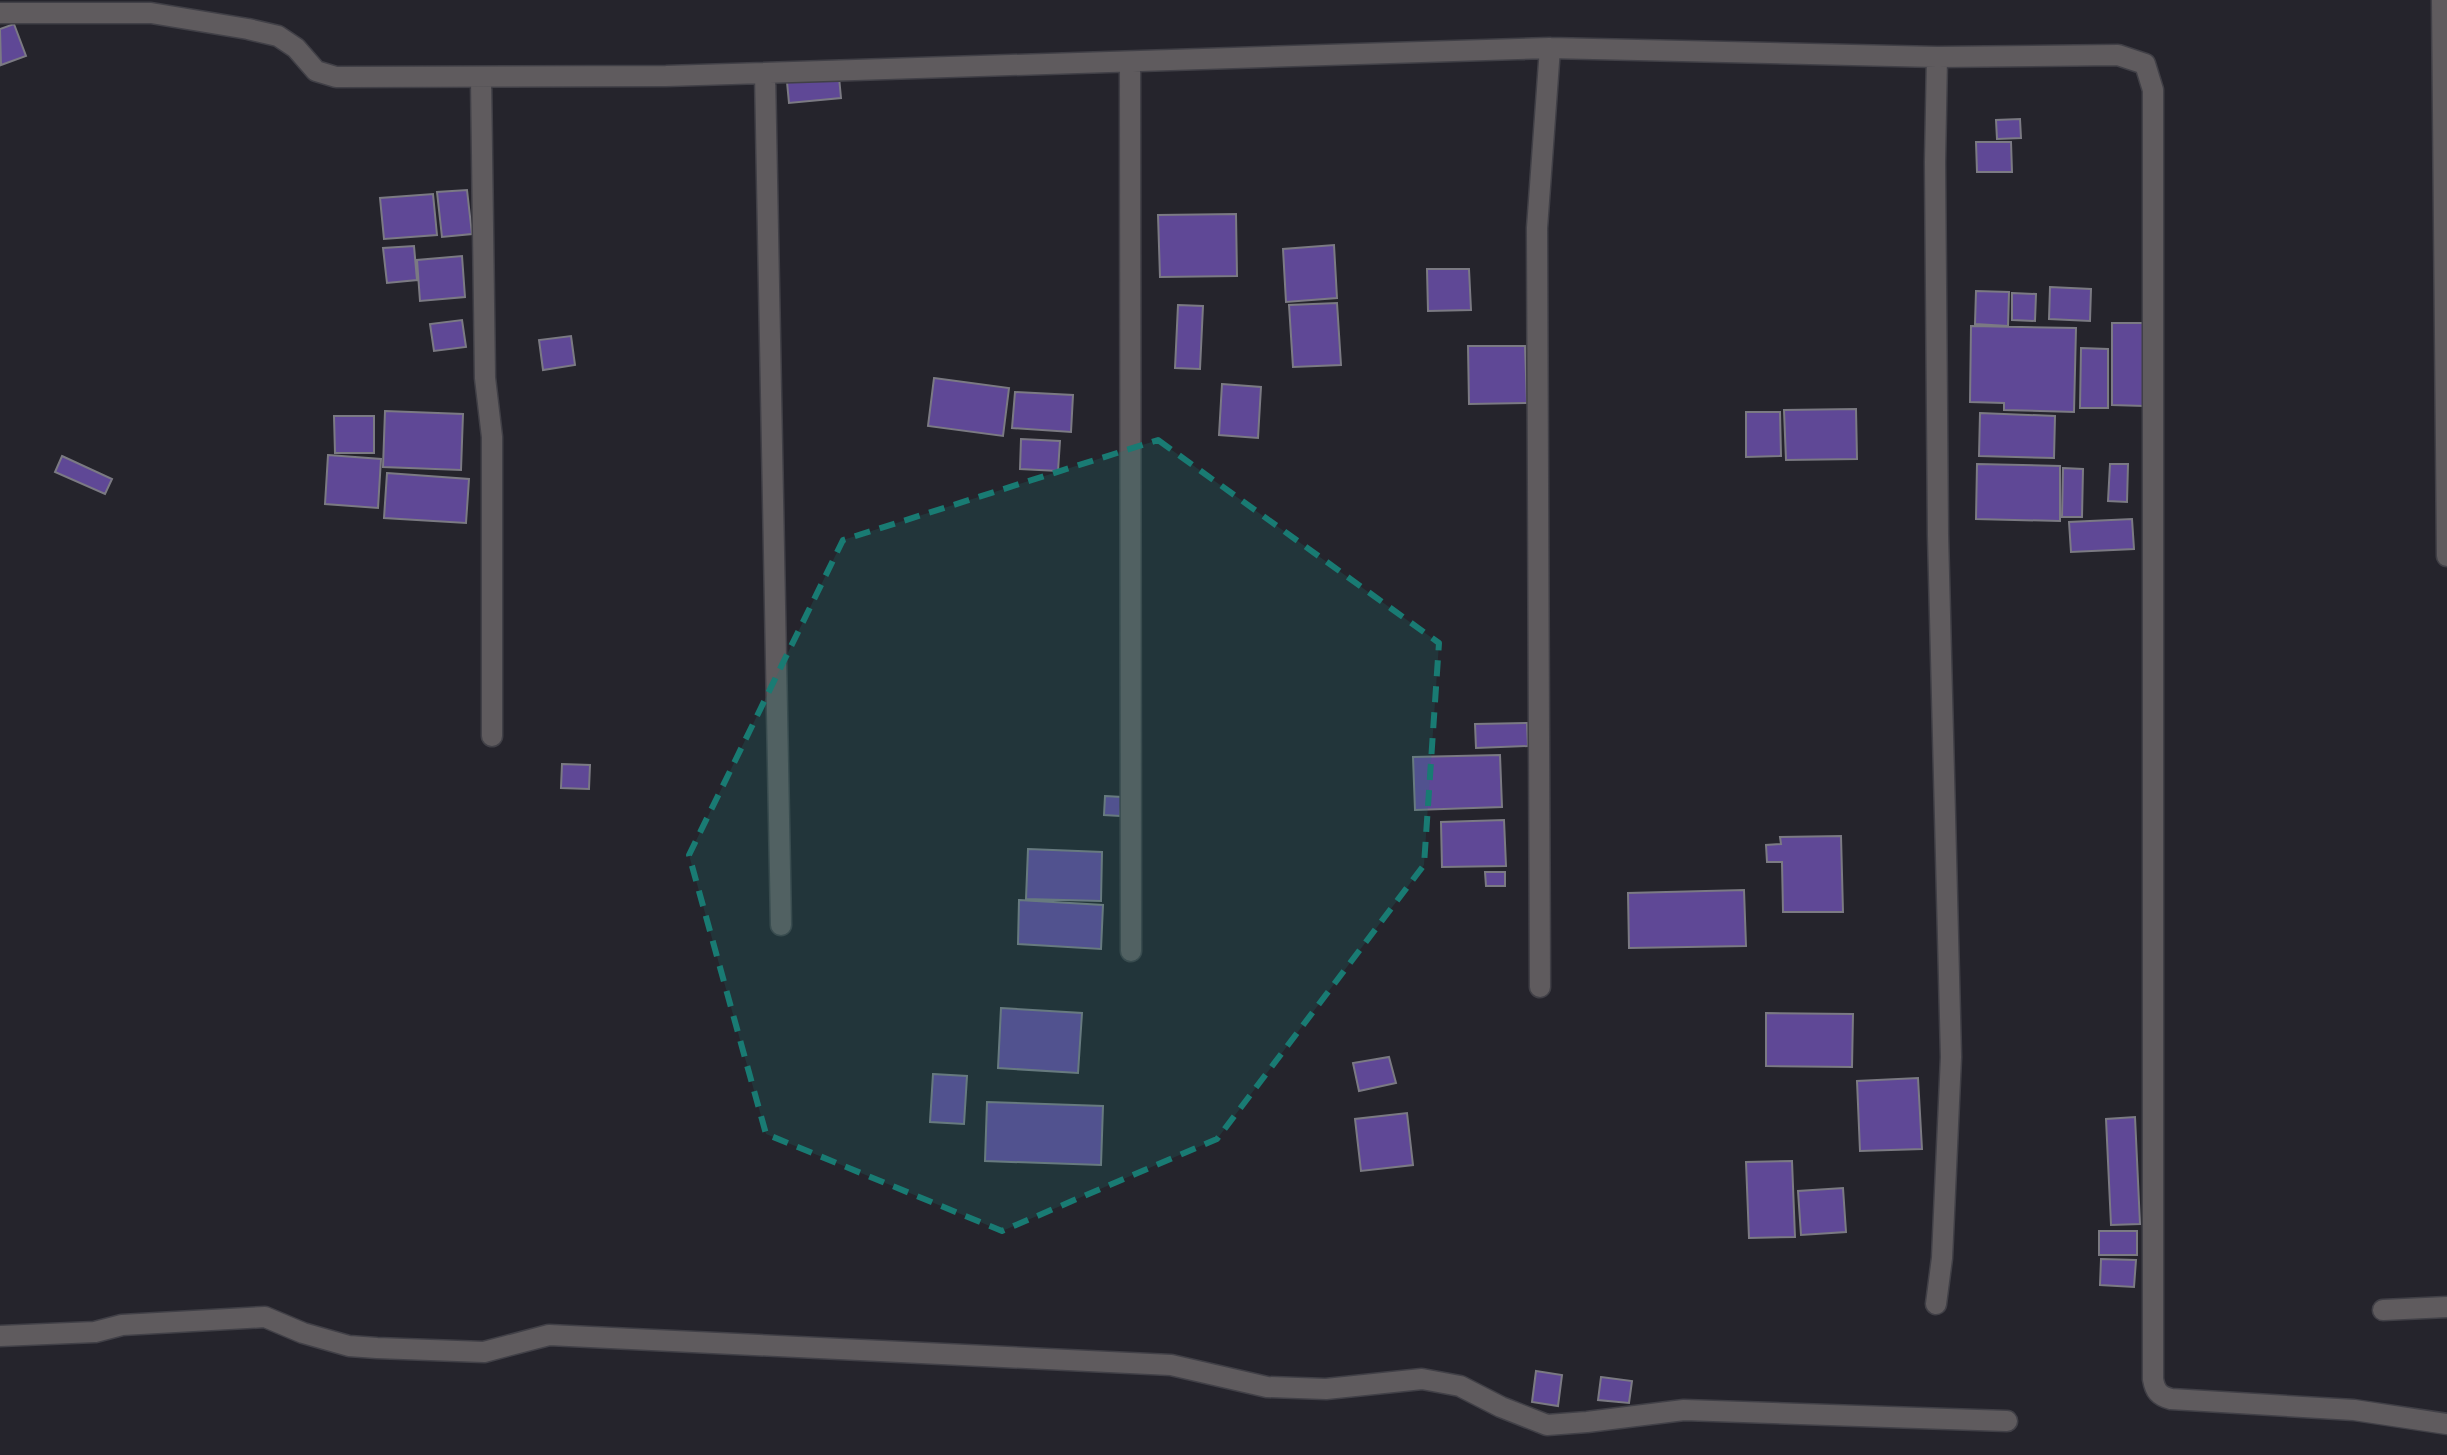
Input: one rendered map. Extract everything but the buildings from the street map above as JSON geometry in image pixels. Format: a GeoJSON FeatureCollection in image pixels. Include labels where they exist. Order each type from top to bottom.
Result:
{"type":"FeatureCollection","features":[{"type":"Feature","properties":{"kind":"street"},"geometry":{"type":"LineString","coordinates":[[2442,0],[2447,556]]}},
{"type":"Feature","properties":{"kind":"street"},"geometry":{"type":"LineString","coordinates":[[0,13],[151,13],[278,36],[296,48],[316,71],[336,77],[765,73],[1550,48],[1937,57],[2118,55],[2145,64],[2153,90],[2155,1390],[2171,1399],[2354,1410],[2447,1424]]}},
{"type":"Feature","properties":{"kind":"street"},"geometry":{"type":"LineString","coordinates":[[1540,987],[1537,228],[1550,48]]}},
{"type":"Feature","properties":{"kind":"street"},"geometry":{"type":"LineString","coordinates":[[1936,1304],[1942,1258],[1951,1057],[1938,535],[1937,57]]}},
{"type":"Feature","properties":{"kind":"street"},"geometry":{"type":"LineString","coordinates":[[1130,62],[1131,951]]}},
{"type":"Feature","properties":{"kind":"street"},"geometry":{"type":"LineString","coordinates":[[765,73],[781,925]]}},
{"type":"Feature","properties":{"kind":"street"},"geometry":{"type":"LineString","coordinates":[[481,78],[485,378],[492,437],[492,736]]}},
{"type":"Feature","properties":{"kind":"street"},"geometry":{"type":"LineString","coordinates":[[2383,1310],[2447,1307]]}},
{"type":"Feature","properties":{"kind":"street"},"geometry":{"type":"LineString","coordinates":[[0,1336],[95,1332],[122,1325],[265,1317],[349,1346],[377,1348],[484,1352],[549,1335],[1171,1365],[1267,1387],[1326,1389],[1422,1379],[1460,1386],[1547,1425],[1684,1410],[2007,1421]]}},
{"type":"Feature","properties":{"kind":"highlighted area"},"geometry":{"type":"Polygon","coordinates":[[[1158,440],[1439,643],[1424,865],[1217,1139],[1002,1231],[766,1134],[689,855],[843,540],[1158,440]]]}}]}
